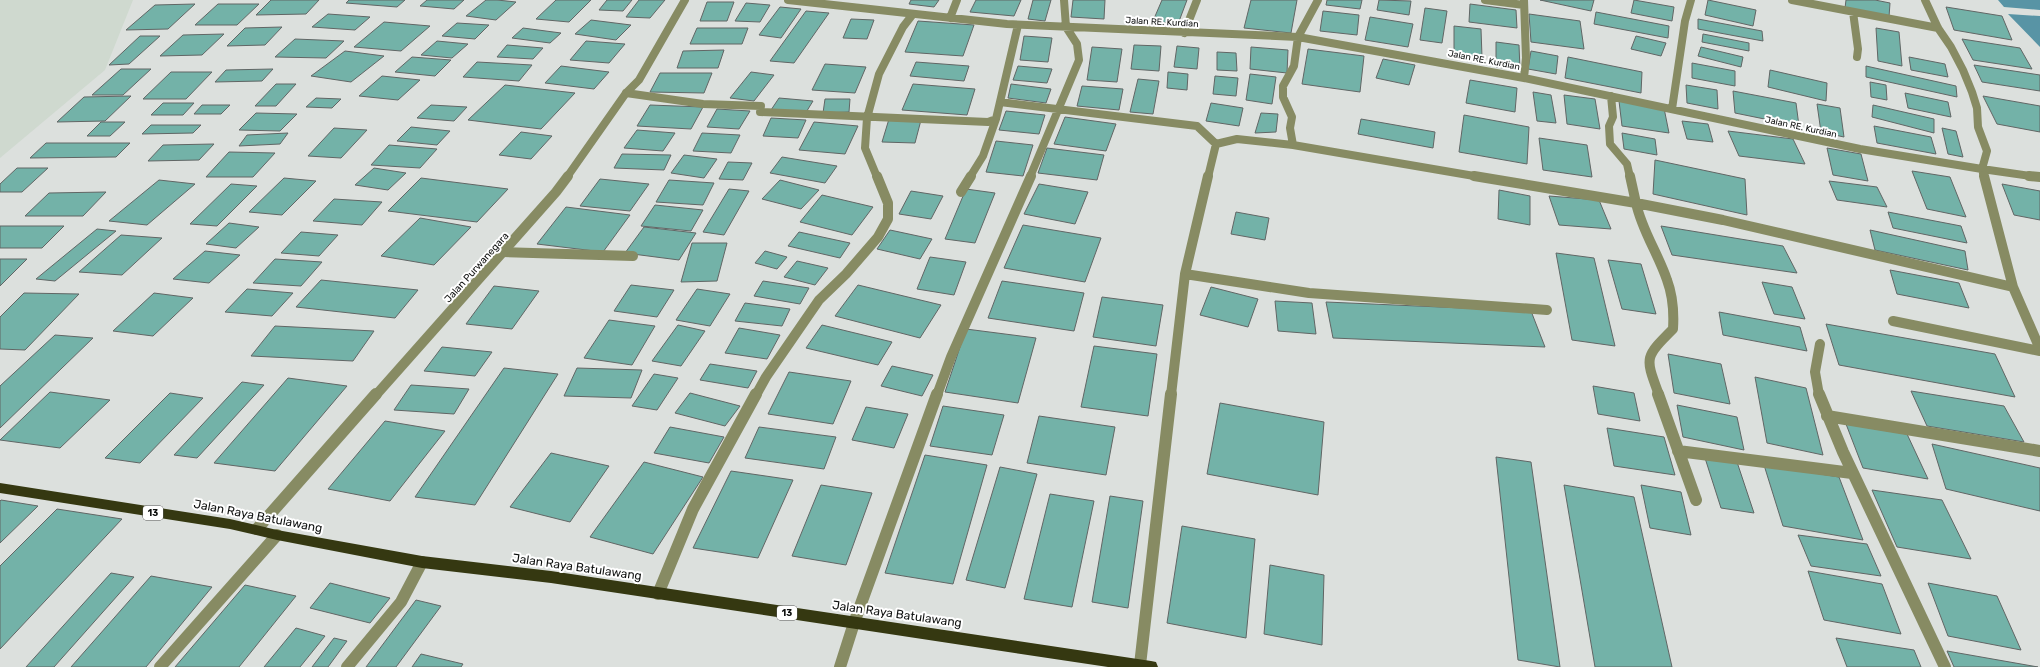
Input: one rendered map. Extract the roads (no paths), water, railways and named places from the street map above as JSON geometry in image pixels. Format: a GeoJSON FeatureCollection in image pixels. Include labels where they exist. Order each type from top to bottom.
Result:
{"type":"FeatureCollection","features":[{"type":"Feature","properties":{"kind":"highway","name":"Jalan Raya Batulawang"},"geometry":{"type":"LineString","coordinates":[[0,488],[49,493],[150,512],[257,529],[277,535],[422,562],[550,577],[1145,666]]}},
{"type":"Feature","properties":{"kind":"street","name":"Jalan Purwanegara"},"geometry":{"type":"LineString","coordinates":[[257,529],[556,192],[626,92],[639,80],[685,0]]}},
{"type":"Feature","properties":{"kind":"street","name":"Jalan RE. Kurdian"},"geometry":{"type":"LineString","coordinates":[[788,0],[1018,25],[1298,38],[1337,43],[1524,78],[1860,149],[2040,177]]}},
{"type":"Feature","properties":{"kind":"street"},"geometry":{"type":"LineString","coordinates":[[950,18],[957,0]]}},
{"type":"Feature","properties":{"kind":"street"},"geometry":{"type":"LineString","coordinates":[[840,667],[854,623],[951,357],[1060,109],[1078,60],[1077,44],[1066,27],[1064,0]]}},
{"type":"Feature","properties":{"kind":"street"},"geometry":{"type":"LineString","coordinates":[[1184,33],[1197,0]]}},
{"type":"Feature","properties":{"kind":"street"},"geometry":{"type":"LineString","coordinates":[[1293,145],[1290,128],[1292,117],[1283,97],[1283,86],[1294,66],[1298,38],[1318,0]]}},
{"type":"Feature","properties":{"kind":"street"},"geometry":{"type":"LineString","coordinates":[[1485,0],[1524,3],[1526,58],[1524,78]]}},
{"type":"Feature","properties":{"kind":"street"},"geometry":{"type":"LineString","coordinates":[[1672,109],[1685,21],[1691,0]]}},
{"type":"Feature","properties":{"kind":"street"},"geometry":{"type":"LineString","coordinates":[[1792,0],[1938,28]]}},
{"type":"Feature","properties":{"kind":"street"},"geometry":{"type":"LineString","coordinates":[[1925,0],[1938,28],[1951,47],[1963,70],[1976,103],[1978,127],[1984,139],[1987,151],[1982,169],[2013,287],[2040,350]]}},
{"type":"Feature","properties":{"kind":"street"},"geometry":{"type":"LineString","coordinates":[[1853,12],[1857,38],[1857,57]]}},
{"type":"Feature","properties":{"kind":"street"},"geometry":{"type":"LineString","coordinates":[[658,594],[693,509],[766,377],[819,300],[846,274],[878,237],[888,219],[888,203],[865,148],[867,118],[879,74],[903,27],[913,14]]}},
{"type":"Feature","properties":{"kind":"street"},"geometry":{"type":"LineString","coordinates":[[961,192],[982,156],[996,119],[1018,25]]}},
{"type":"Feature","properties":{"kind":"street"},"geometry":{"type":"LineString","coordinates":[[626,92],[703,104],[867,118],[974,122],[988,122],[996,119]]}},
{"type":"Feature","properties":{"kind":"street"},"geometry":{"type":"LineString","coordinates":[[1611,96],[1613,117],[1609,126],[1610,144],[1627,164],[1639,221],[1666,276],[1674,314],[1673,328],[1651,351],[1649,368],[1696,500]]}},
{"type":"Feature","properties":{"kind":"street"},"geometry":{"type":"LineString","coordinates":[[1000,102],[1197,126],[1216,144]]}},
{"type":"Feature","properties":{"kind":"street"},"geometry":{"type":"LineString","coordinates":[[1216,144],[1237,139],[1293,145],[1636,203],[1723,220],[2013,287]]}},
{"type":"Feature","properties":{"kind":"street"},"geometry":{"type":"LineString","coordinates":[[1145,666],[1185,274],[1216,144]]}},
{"type":"Feature","properties":{"kind":"street"},"geometry":{"type":"LineString","coordinates":[[503,252],[633,256]]}},
{"type":"Feature","properties":{"kind":"street"},"geometry":{"type":"LineString","coordinates":[[1185,274],[1309,293],[1547,310]]}},
{"type":"Feature","properties":{"kind":"street"},"geometry":{"type":"LineString","coordinates":[[1893,321],[2040,350]]}},
{"type":"Feature","properties":{"kind":"street"},"geometry":{"type":"LineString","coordinates":[[1820,344],[1815,372],[1817,390],[1827,416],[1852,473],[1945,667]]}},
{"type":"Feature","properties":{"kind":"street"},"geometry":{"type":"LineString","coordinates":[[1827,416],[2040,451]]}},
{"type":"Feature","properties":{"kind":"street"},"geometry":{"type":"LineString","coordinates":[[1678,450],[1852,473]]}},
{"type":"Feature","properties":{"kind":"street"},"geometry":{"type":"LineString","coordinates":[[160,667],[277,535]]}},
{"type":"Feature","properties":{"kind":"street"},"geometry":{"type":"LineString","coordinates":[[347,667],[401,602],[422,562]]}},
{"type":"Feature","properties":{"kind":"water"},"geometry":{"type":"Polygon","coordinates":[[[1998,0],[2040,0],[2040,10],[2004,7],[1998,0]]]}},
{"type":"Feature","properties":{"kind":"water"},"geometry":{"type":"Polygon","coordinates":[[[2008,14],[2040,16],[2040,47],[2008,14]]]}}]}
